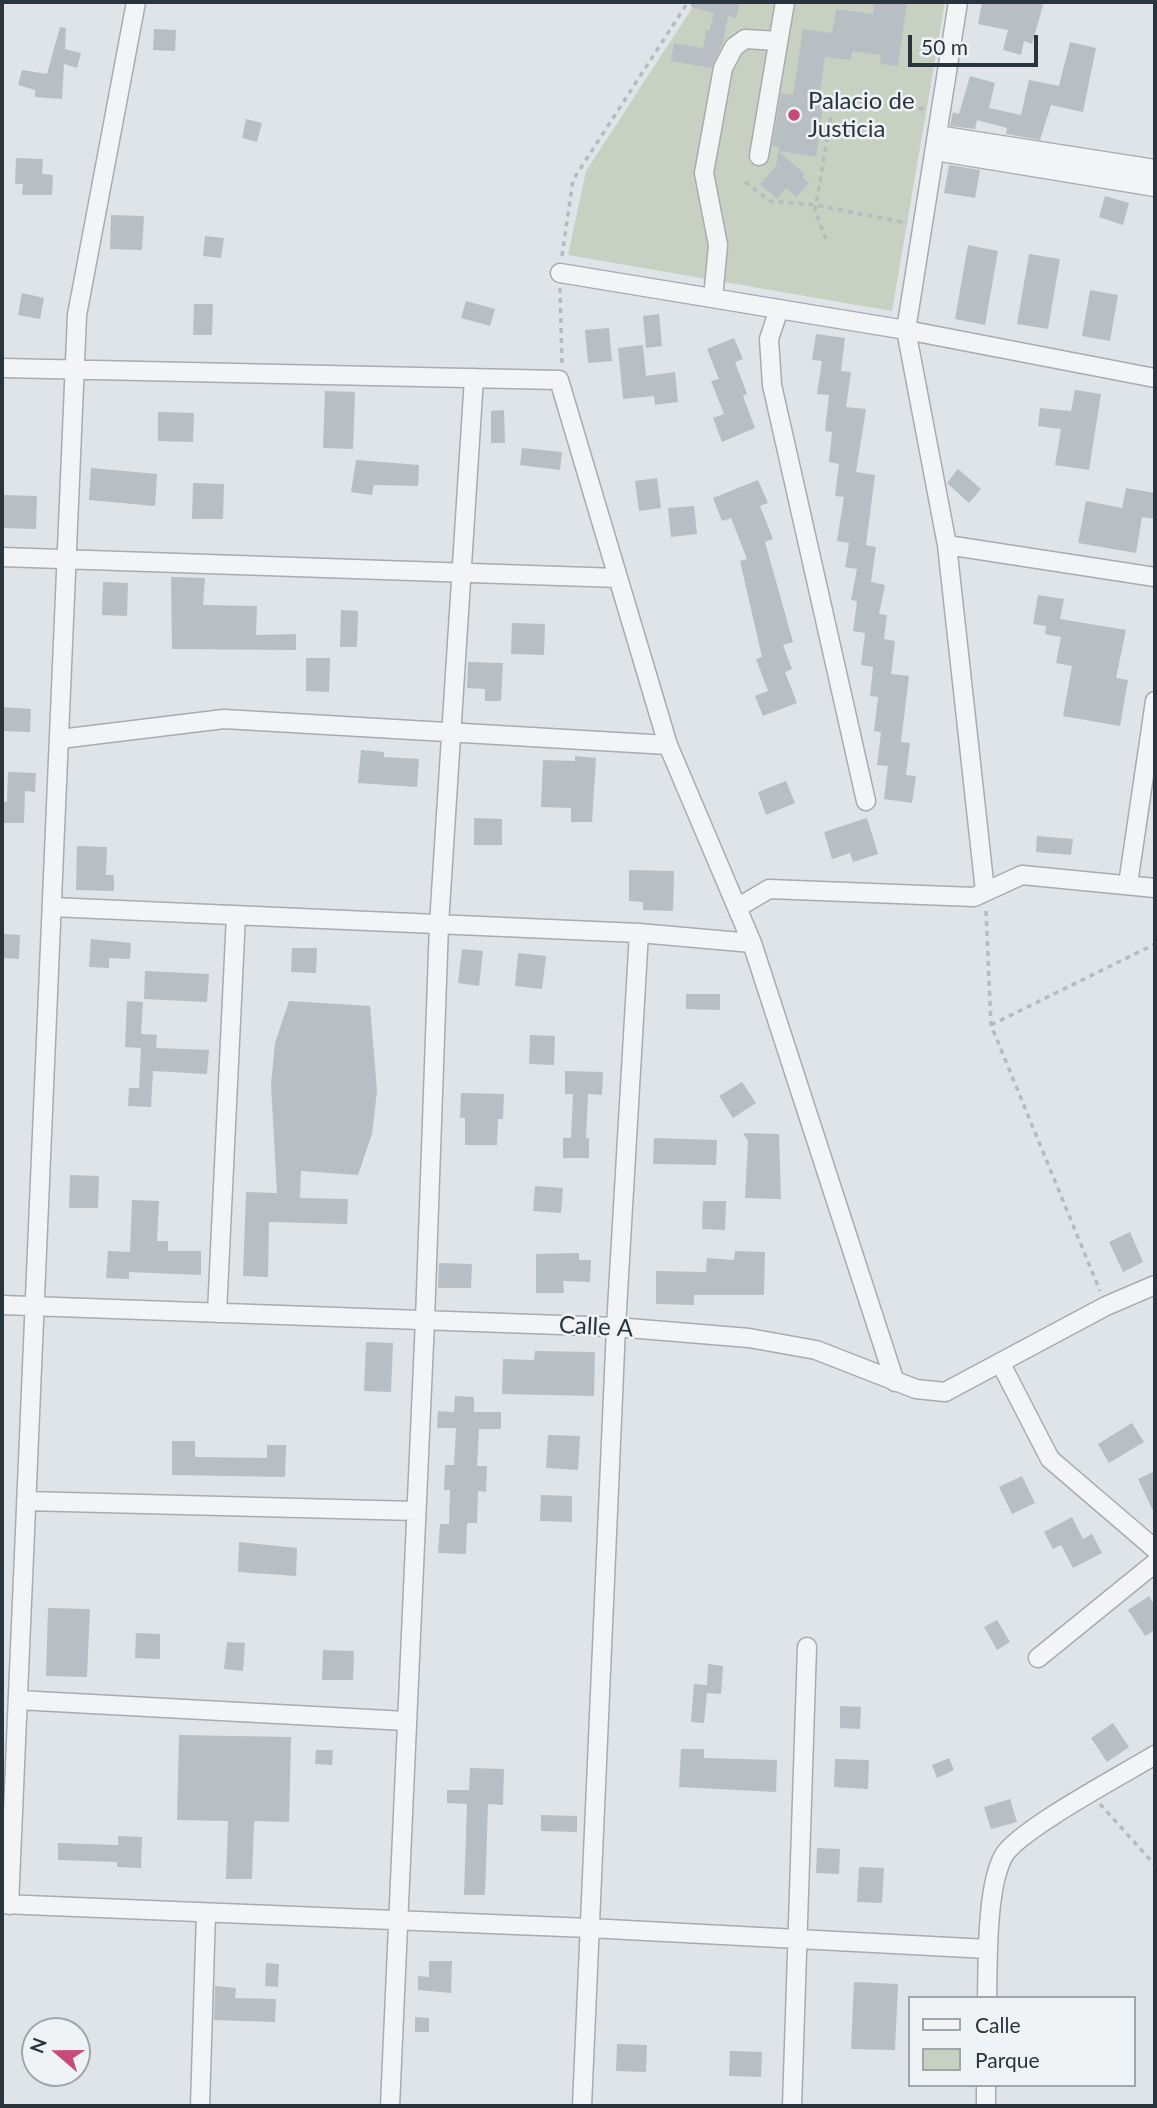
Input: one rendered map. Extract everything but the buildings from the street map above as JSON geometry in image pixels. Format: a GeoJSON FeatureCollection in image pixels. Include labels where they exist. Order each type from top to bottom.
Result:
{"type":"FeatureCollection","features":[{"type":"Feature","properties":{"kind":"street"},"geometry":{"type":"LineString","coordinates":[[136,2],[76,315],[68,561],[18,1700],[5,1904],[589,1928],[988,1949]]}},
{"type":"Feature","properties":{"kind":"street"},"geometry":{"type":"LineString","coordinates":[[759,156],[785,2]]}},
{"type":"Feature","properties":{"kind":"street"},"geometry":{"type":"LineString","coordinates":[[958,2],[906,330],[947,545],[985,891]]}},
{"type":"Feature","properties":{"kind":"street"},"geometry":{"type":"LineString","coordinates":[[712,298],[718,245],[704,173],[723,68],[734,47],[745,39],[778,41]]}},
{"type":"Feature","properties":{"kind":"street"},"geometry":{"type":"LineString","coordinates":[[936,143],[1155,169]]}},
{"type":"Feature","properties":{"kind":"street"},"geometry":{"type":"LineString","coordinates":[[936,143],[1155,187]]}},
{"type":"Feature","properties":{"kind":"street"},"geometry":{"type":"LineString","coordinates":[[560,273],[906,330],[1155,378]]}},
{"type":"Feature","properties":{"kind":"street"},"geometry":{"type":"LineString","coordinates":[[779,309],[769,339],[772,384],[866,800]]}},
{"type":"Feature","properties":{"kind":"street"},"geometry":{"type":"LineString","coordinates":[[2,368],[559,380],[668,745],[752,943],[895,1382]]}},
{"type":"Feature","properties":{"kind":"street"},"geometry":{"type":"LineString","coordinates":[[390,2106],[425,1320],[439,924],[474,378]]}},
{"type":"Feature","properties":{"kind":"street"},"geometry":{"type":"LineString","coordinates":[[947,545],[1155,577]]}},
{"type":"Feature","properties":{"kind":"street"},"geometry":{"type":"LineString","coordinates":[[2,557],[618,578]]}},
{"type":"Feature","properties":{"kind":"street"},"geometry":{"type":"LineString","coordinates":[[1128,884],[1155,701]]}},
{"type":"Feature","properties":{"kind":"street"},"geometry":{"type":"LineString","coordinates":[[60,738],[224,719],[668,745]]}},
{"type":"Feature","properties":{"kind":"street"},"geometry":{"type":"LineString","coordinates":[[737,908],[769,889],[974,897],[1022,875],[1155,888]]}},
{"type":"Feature","properties":{"kind":"street"},"geometry":{"type":"LineString","coordinates":[[52,907],[639,933],[752,943]]}},
{"type":"Feature","properties":{"kind":"street"},"geometry":{"type":"LineString","coordinates":[[217,1313],[236,915]]}},
{"type":"Feature","properties":{"kind":"street"},"geometry":{"type":"LineString","coordinates":[[582,2106],[616,1327],[639,933]]}},
{"type":"Feature","properties":{"kind":"street","name":"Calle A"},"geometry":{"type":"LineString","coordinates":[[2,1305],[616,1327],[781,1342],[816,1350],[916,1390],[945,1392],[1107,1306],[1155,1285]]}},
{"type":"Feature","properties":{"kind":"street"},"geometry":{"type":"LineString","coordinates":[[1001,1364],[1050,1460],[1155,1549]]}},
{"type":"Feature","properties":{"kind":"street"},"geometry":{"type":"LineString","coordinates":[[26,1502],[416,1511]]}},
{"type":"Feature","properties":{"kind":"street"},"geometry":{"type":"LineString","coordinates":[[1038,1658],[1155,1563]]}},
{"type":"Feature","properties":{"kind":"street"},"geometry":{"type":"LineString","coordinates":[[792,2106],[807,1647]]}},
{"type":"Feature","properties":{"kind":"street"},"geometry":{"type":"LineString","coordinates":[[18,1700],[406,1721]]}},
{"type":"Feature","properties":{"kind":"street"},"geometry":{"type":"LineString","coordinates":[[987,1996],[988,1949],[996,1874],[1005,1853],[1024,1835],[1155,1755]]}},
{"type":"Feature","properties":{"kind":"street"},"geometry":{"type":"LineString","coordinates":[[200,2106],[206,1913]]}},
{"type":"Feature","properties":{"kind":"street"},"geometry":{"type":"LineString","coordinates":[[986,2087],[986,2106]]}},
{"type":"Feature","properties":{"kind":"path"},"geometry":{"type":"LineString","coordinates":[[562,391],[560,273],[573,180],[688,2]]}},
{"type":"Feature","properties":{"kind":"path"},"geometry":{"type":"LineString","coordinates":[[826,239],[815,211],[827,123],[834,97],[941,112]]}},
{"type":"Feature","properties":{"kind":"path"},"geometry":{"type":"LineString","coordinates":[[745,183],[770,201],[816,205],[923,226]]}},
{"type":"Feature","properties":{"kind":"path"},"geometry":{"type":"LineString","coordinates":[[985,891],[991,1025],[1107,1306]]}},
{"type":"Feature","properties":{"kind":"path"},"geometry":{"type":"LineString","coordinates":[[991,1025],[1155,944]]}},
{"type":"Feature","properties":{"kind":"path"},"geometry":{"type":"LineString","coordinates":[[1091,1794],[1155,1865]]}},
{"type":"Feature","properties":{"kind":"green space"},"geometry":{"type":"Polygon","coordinates":[[[696,2],[945,2],[892,311],[568,255],[586,171],[696,2]]]}},
{"type":"Feature","properties":{"kind":"place","name":"Palacio de Justicia"},"geometry":{"type":"Point","coordinates":[794,115]}}]}
